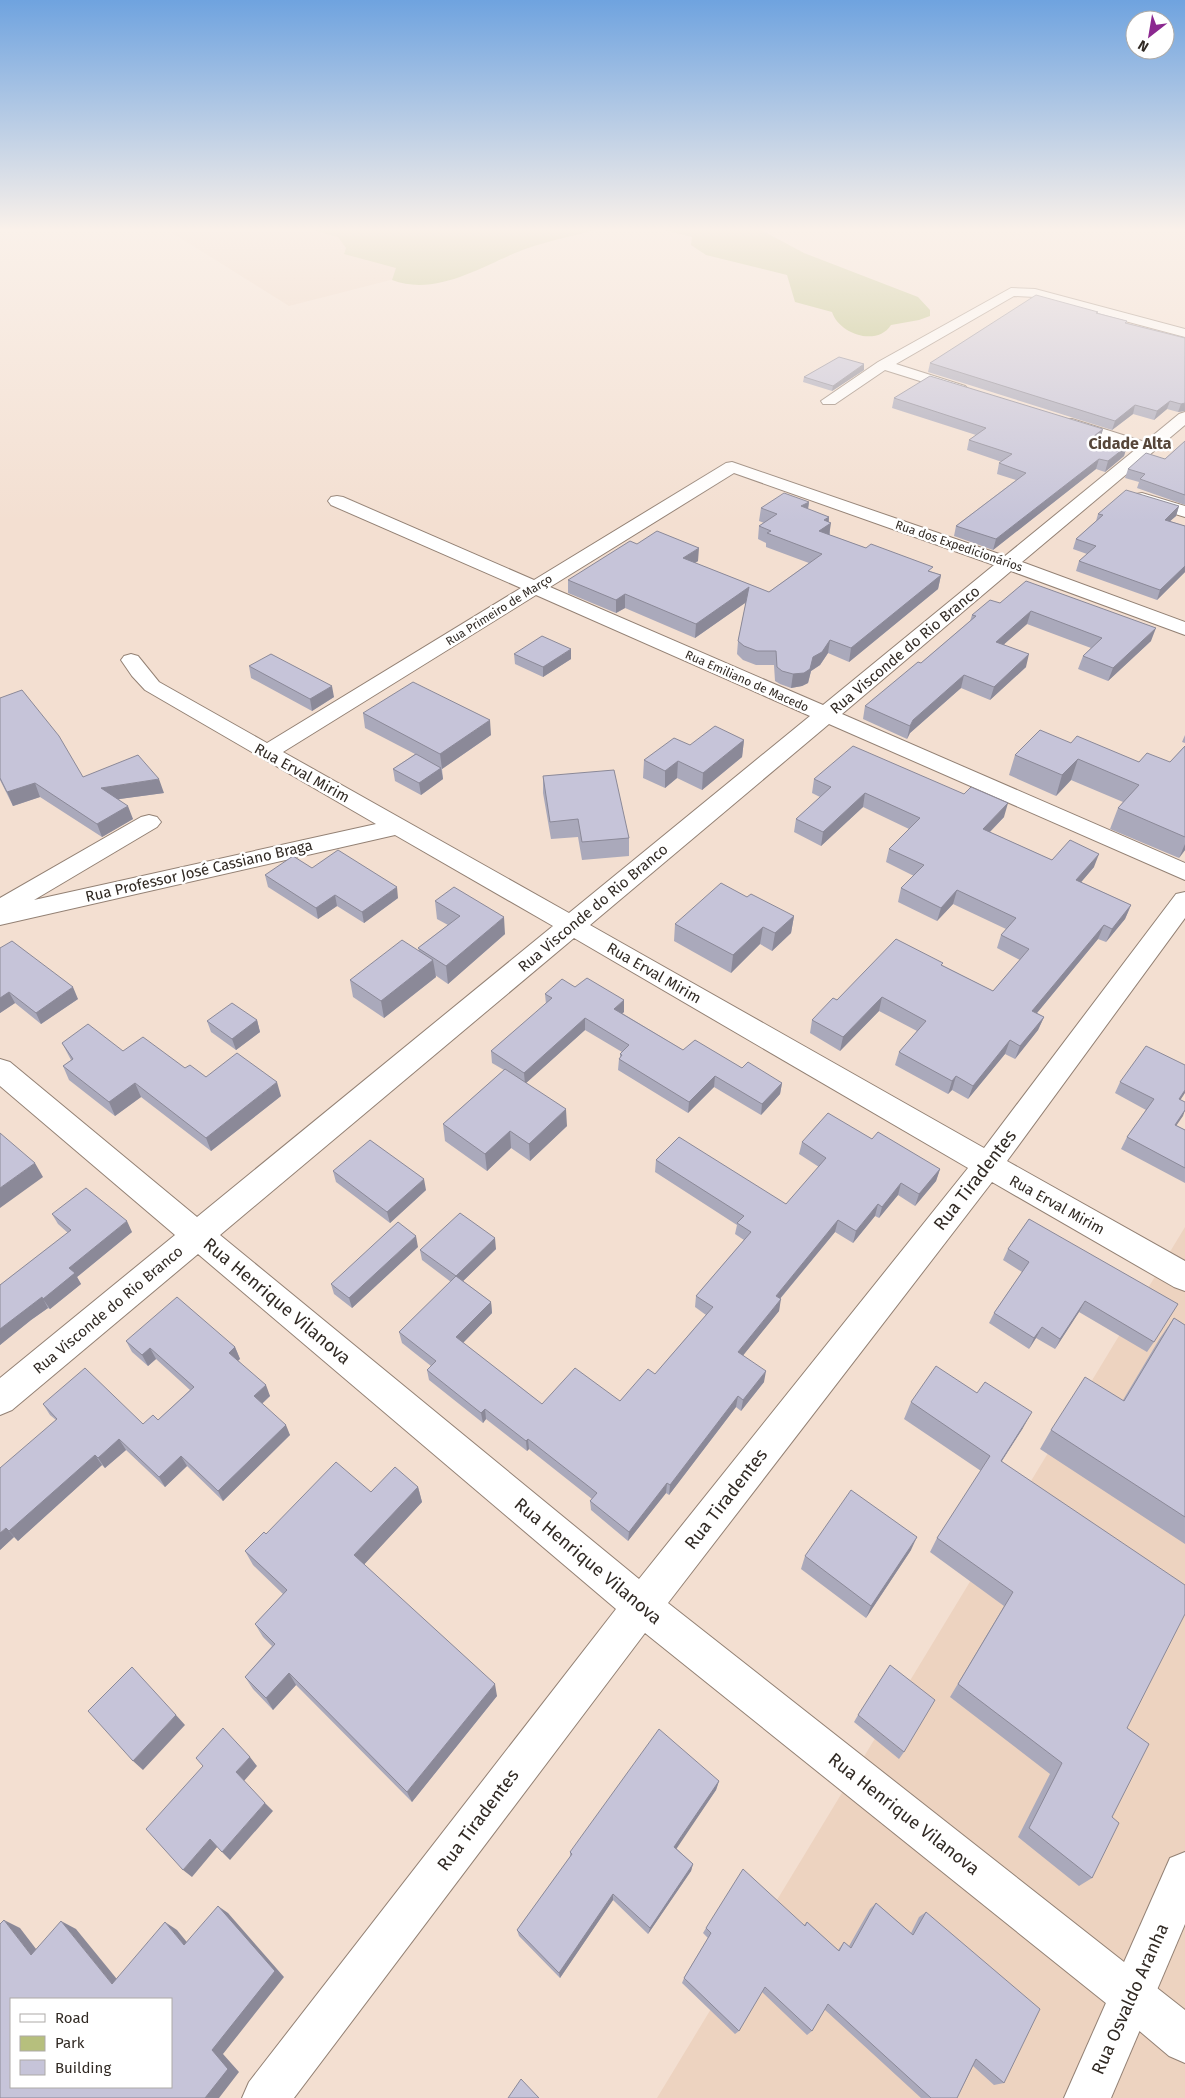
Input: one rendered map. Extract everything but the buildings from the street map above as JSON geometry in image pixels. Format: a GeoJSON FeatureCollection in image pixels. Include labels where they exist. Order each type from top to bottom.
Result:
{"type":"FeatureCollection","features":[{"type":"Feature","properties":{"kind":"street"},"geometry":{"type":"LineString","coordinates":[[829,402],[883,365],[950,327]]}},
{"type":"Feature","properties":{"kind":"street"},"geometry":{"type":"LineString","coordinates":[[1162,327],[1185,333]]}},
{"type":"Feature","properties":{"kind":"street"},"geometry":{"type":"LineString","coordinates":[[883,365],[976,394]]}},
{"type":"Feature","properties":{"kind":"street","name":"Rua Visconde do Rio Branco"},"geometry":{"type":"LineString","coordinates":[[0,1400],[1009,564],[1118,490],[1148,448],[1185,416]]}},
{"type":"Feature","properties":{"kind":"street"},"geometry":{"type":"LineString","coordinates":[[1052,418],[1148,448]]}},
{"type":"Feature","properties":{"kind":"street","name":"Rua dos Expedicionários"},"geometry":{"type":"LineString","coordinates":[[732,467],[1009,564],[1185,629]]}},
{"type":"Feature","properties":{"kind":"street","name":"Rua Primeiro de Março"},"geometry":{"type":"LineString","coordinates":[[266,753],[732,467]]}},
{"type":"Feature","properties":{"kind":"street"},"geometry":{"type":"LineString","coordinates":[[1118,490],[1185,512]]}},
{"type":"Feature","properties":{"kind":"street","name":"Rua Emiliano de Macedo"},"geometry":{"type":"LineString","coordinates":[[337,501],[536,587],[824,716],[1185,872]]}},
{"type":"Feature","properties":{"kind":"street","name":"Rua Erval Mirim"},"geometry":{"type":"LineString","coordinates":[[131,660],[152,686],[266,753],[572,925],[987,1166],[1185,1277]]}},
{"type":"Feature","properties":{"kind":"street"},"geometry":{"type":"LineString","coordinates":[[0,909],[149,822]]}},
{"type":"Feature","properties":{"kind":"street","name":"Rua Professor José Cassiano Braga"},"geometry":{"type":"LineString","coordinates":[[0,916],[398,826]]}},
{"type":"Feature","properties":{"kind":"street","name":"Rua Tiradentes"},"geometry":{"type":"LineString","coordinates":[[265,2098],[642,1606],[987,1166],[1185,900]]}},
{"type":"Feature","properties":{"kind":"street","name":"Rua Henrique Vilanova"},"geometry":{"type":"LineString","coordinates":[[0,1070],[642,1606],[1133,1996],[1185,2040]]}},
{"type":"Feature","properties":{"kind":"street","name":"Rua Osvaldo Aranha"},"geometry":{"type":"LineString","coordinates":[[1087,2098],[1185,1873]]}},
{"type":"Feature","properties":{"kind":"shaded area"},"geometry":{"type":"Polygon","coordinates":[[[1185,1227],[1185,2098],[657,2098],[1185,1227]]]}},
{"type":"Feature","properties":{"kind":"green space"},"geometry":{"type":"Polygon","coordinates":[[[843,327],[889,327],[885,332],[877,335],[859,335],[843,327]]]}},
{"type":"Feature","properties":{"kind":"district","name":"Cidade Alta"},"geometry":{"type":"Point","coordinates":[1130,443]}}]}
